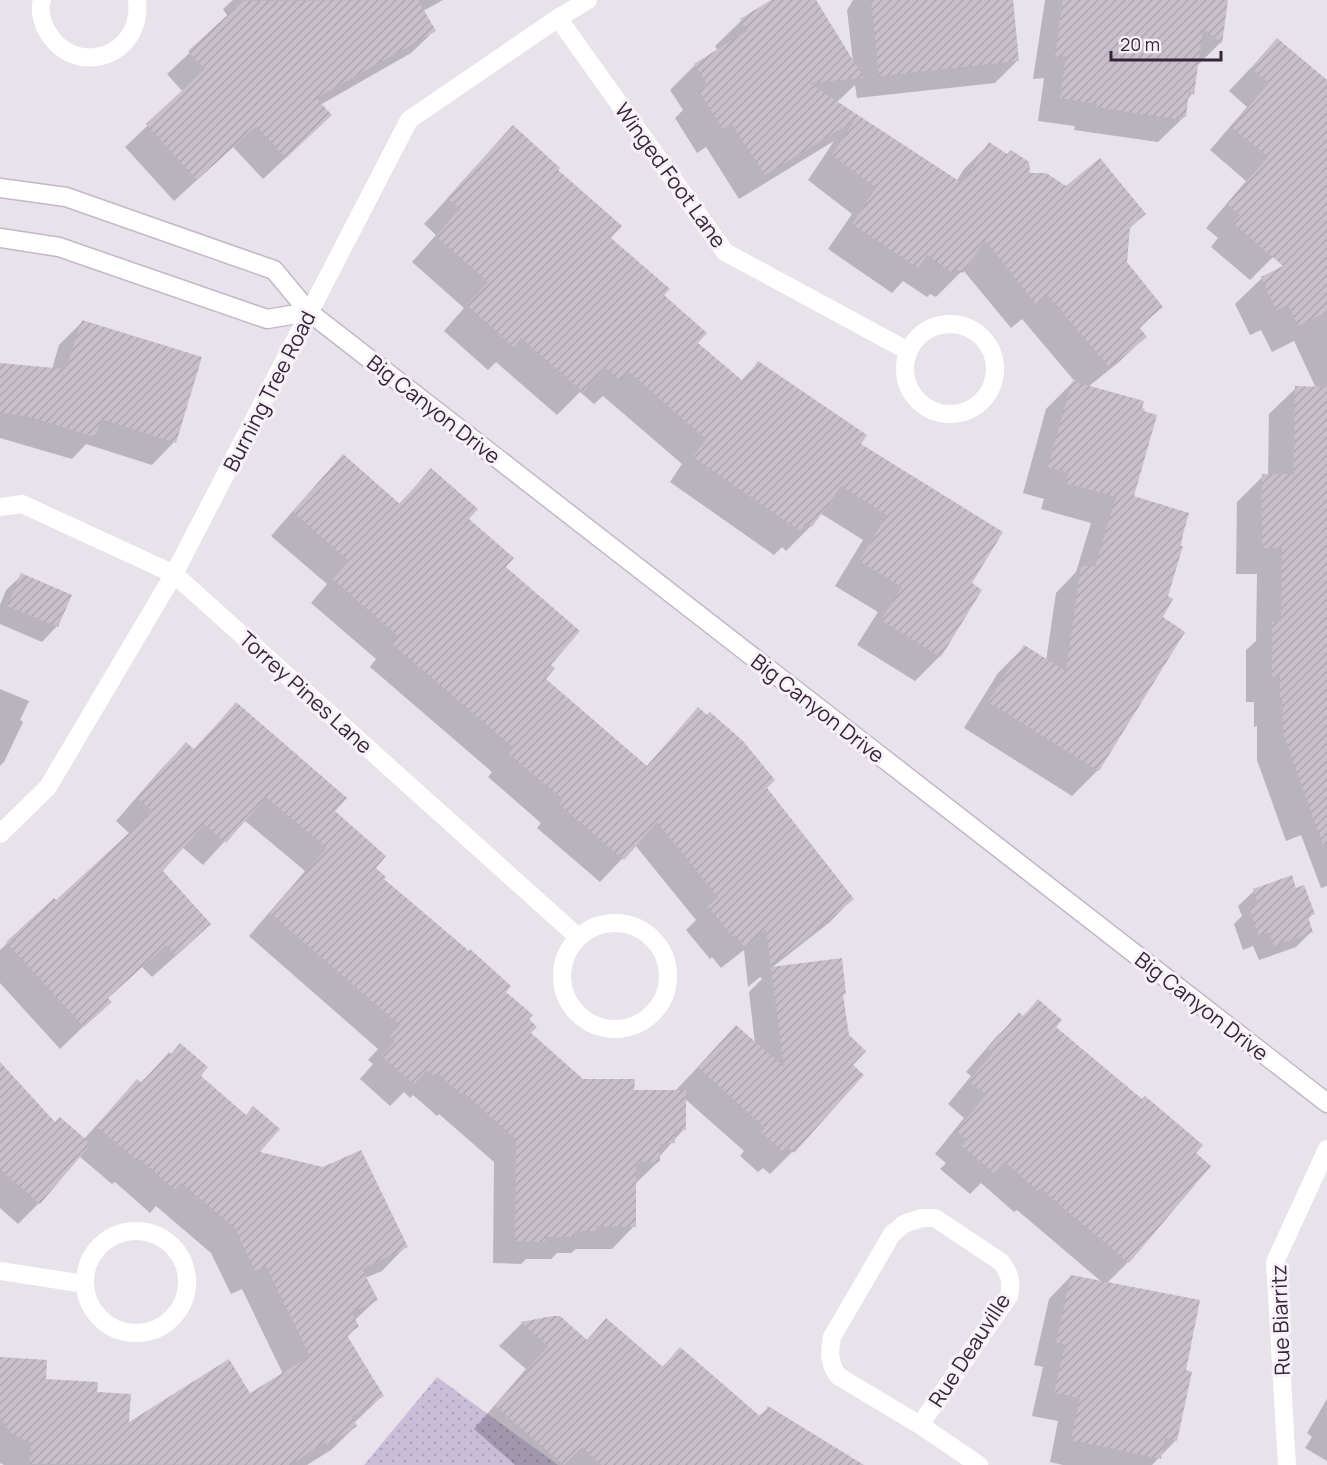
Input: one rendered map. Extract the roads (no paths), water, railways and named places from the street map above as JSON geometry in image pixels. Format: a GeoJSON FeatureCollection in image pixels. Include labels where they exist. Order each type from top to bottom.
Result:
{"type":"FeatureCollection","features":[{"type":"Feature","properties":{"kind":"street"},"geometry":{"type":"LineString","coordinates":[[42,0],[43,25],[52,42],[68,53],[86,58],[105,56],[122,47],[133,31],[138,13],[137,0]]}},
{"type":"Feature","properties":{"kind":"street","name":"Burning Tree Road"},"geometry":{"type":"LineString","coordinates":[[0,834],[48,787],[174,574],[409,120],[588,0]]}},
{"type":"Feature","properties":{"kind":"street","name":"Winged Foot Lane"},"geometry":{"type":"LineString","coordinates":[[558,18],[725,252],[908,351]]}},
{"type":"Feature","properties":{"kind":"street","name":"Big Canyon Drive"},"geometry":{"type":"LineString","coordinates":[[0,188],[66,197],[274,270],[309,312],[1327,1103]]}},
{"type":"Feature","properties":{"kind":"street"},"geometry":{"type":"LineString","coordinates":[[0,238],[59,247],[267,320],[309,312]]}},
{"type":"Feature","properties":{"kind":"street"},"geometry":{"type":"LineString","coordinates":[[950,323],[967,327],[982,337],[992,351],[995,369],[992,386],[982,401],[967,411],[950,414],[932,411],[917,401],[908,386],[904,369],[908,351],[917,337],[933,327],[950,323]]}},
{"type":"Feature","properties":{"kind":"street","name":"Torrey Pines Lane"},"geometry":{"type":"LineString","coordinates":[[0,507],[22,504],[174,574],[578,937]]}},
{"type":"Feature","properties":{"kind":"street"},"geometry":{"type":"LineString","coordinates":[[616,922],[637,927],[654,939],[665,956],[669,977],[665,997],[653,1014],[635,1026],[615,1030],[594,1025],[577,1013],[565,996],[562,975],[566,955],[578,937],[596,926],[616,922]]}},
{"type":"Feature","properties":{"kind":"street","name":"Rue Biarritz"},"geometry":{"type":"LineString","coordinates":[[1287,1465],[1275,1262],[1327,1149]]}},
{"type":"Feature","properties":{"kind":"street","name":"Rue Deauville"},"geometry":{"type":"LineString","coordinates":[[920,1425],[1009,1296],[1012,1282],[1001,1262],[935,1218],[921,1218],[904,1224],[892,1234],[832,1337],[830,1351],[832,1367],[838,1376],[920,1425],[979,1465]]}},
{"type":"Feature","properties":{"kind":"street"},"geometry":{"type":"LineString","coordinates":[[135,1231],[155,1234],[171,1245],[183,1261],[188,1281],[185,1300],[174,1317],[158,1329],[138,1333],[118,1330],[101,1319],[90,1304],[85,1284],[88,1264],[99,1248],[115,1236],[135,1231]]}},
{"type":"Feature","properties":{"kind":"street"},"geometry":{"type":"LineString","coordinates":[[0,1271],[85,1284]]}}]}
